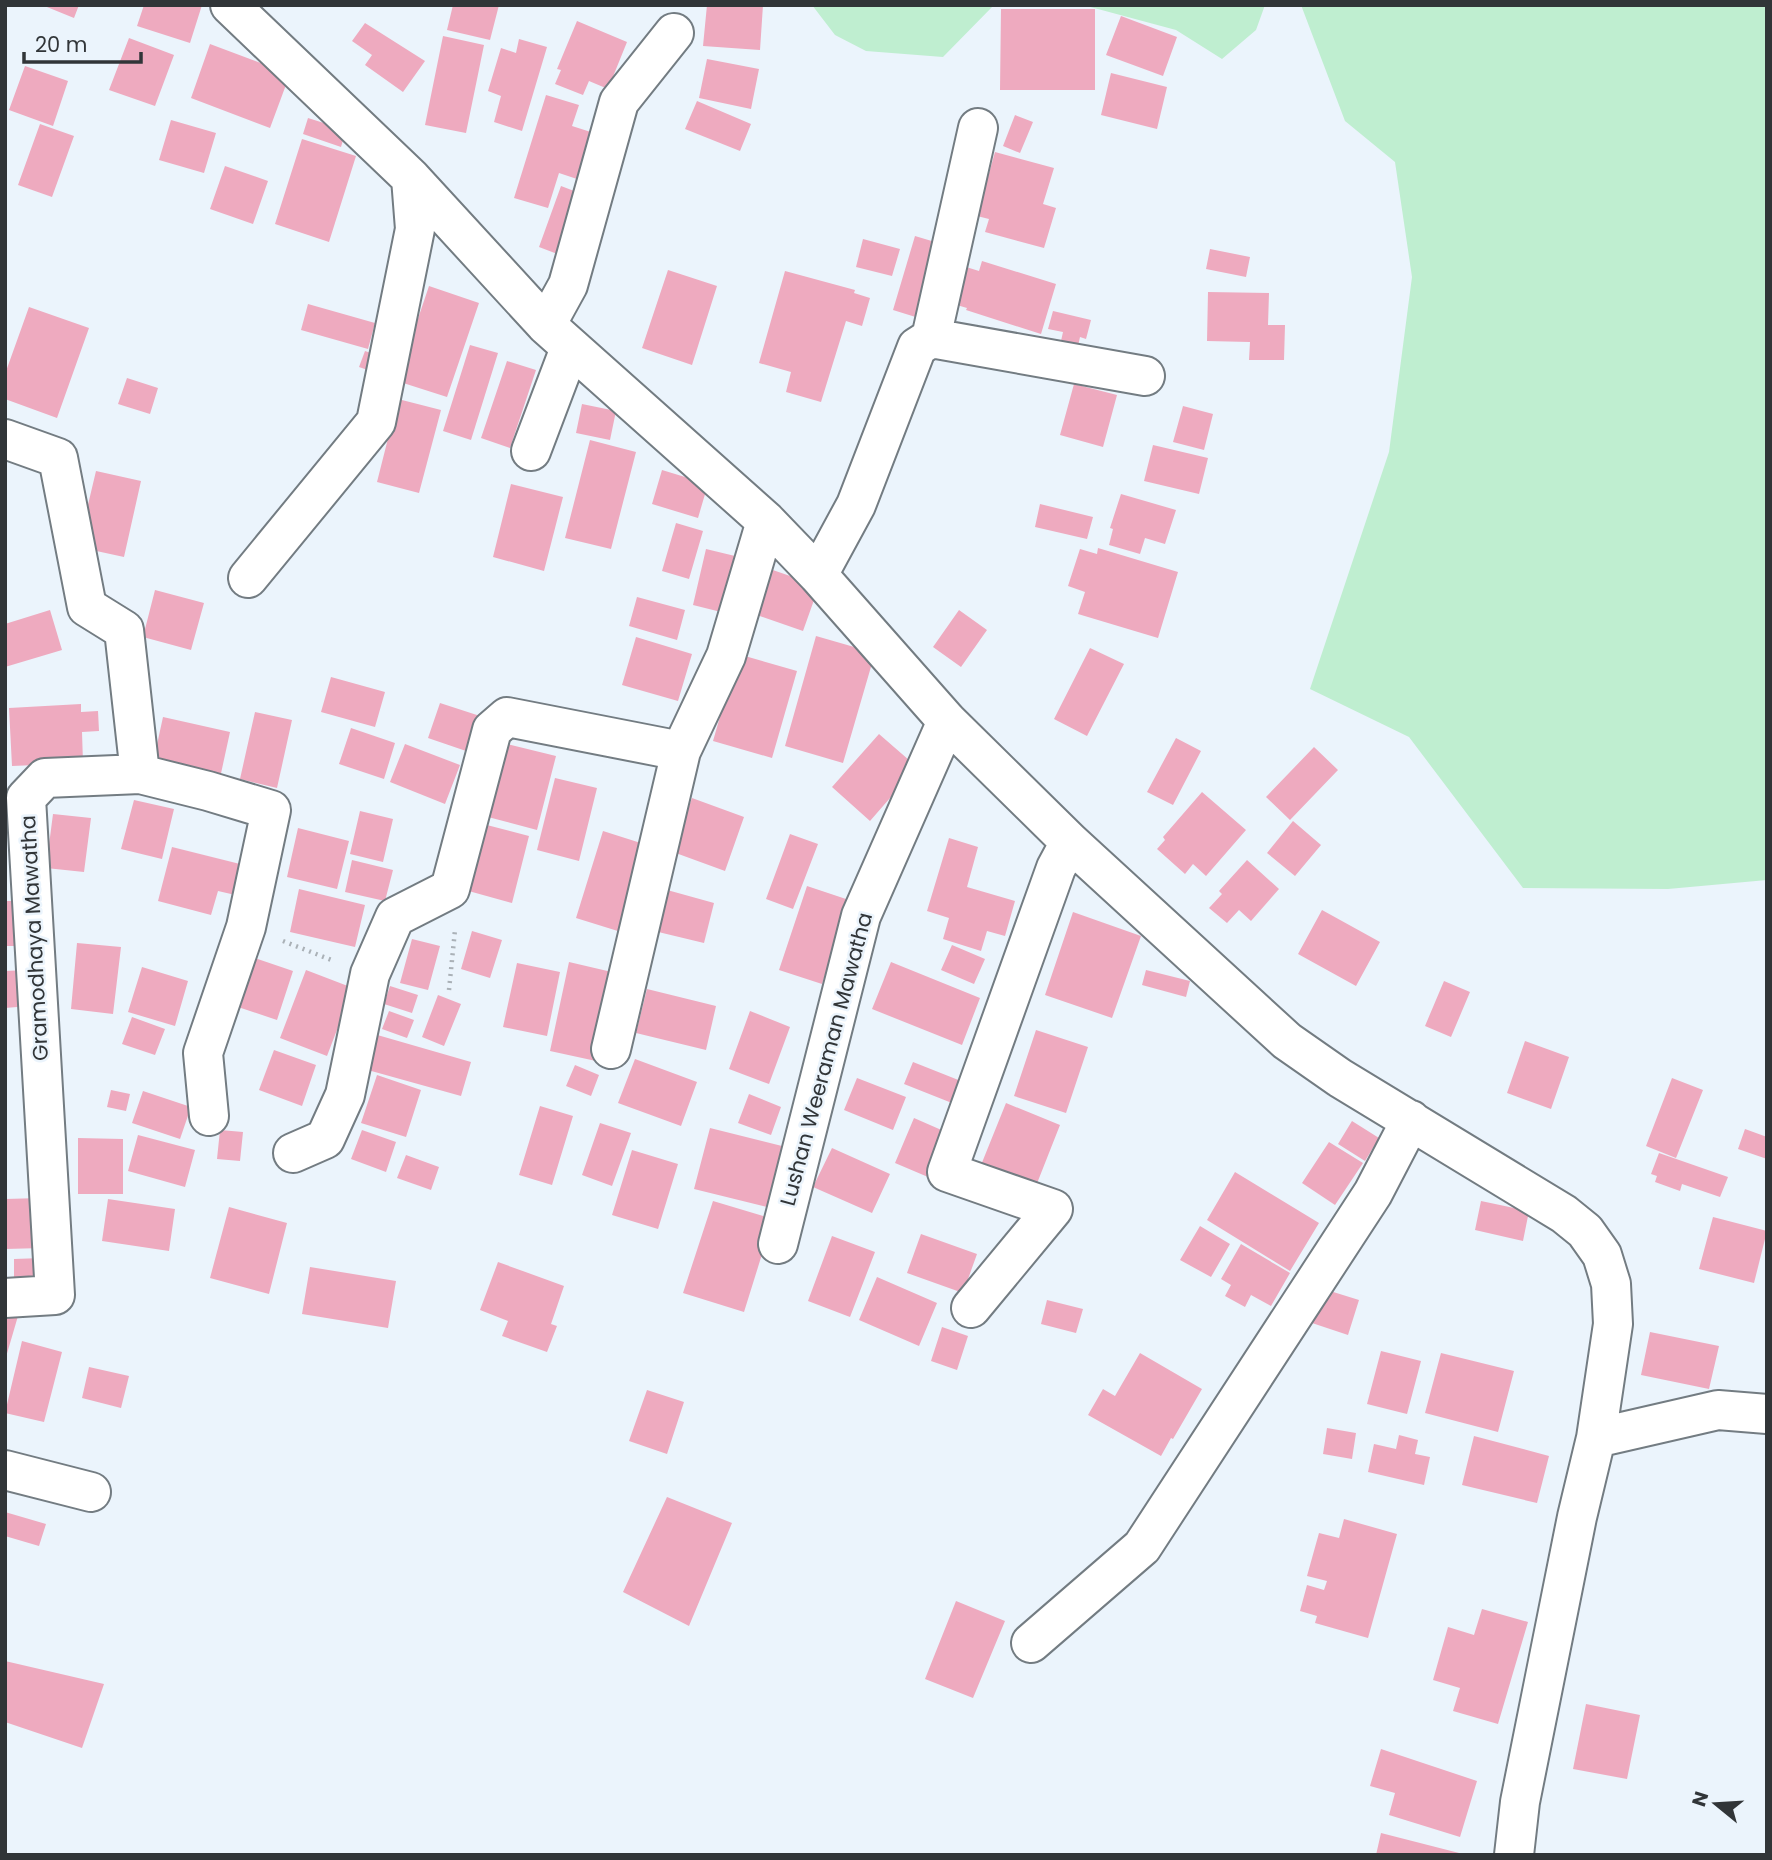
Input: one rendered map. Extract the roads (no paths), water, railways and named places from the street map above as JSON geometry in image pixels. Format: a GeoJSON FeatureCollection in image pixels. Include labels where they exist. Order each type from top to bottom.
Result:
{"type":"FeatureCollection","features":[{"type":"Feature","properties":{"kind":"street"},"geometry":{"type":"LineString","coordinates":[[230,5],[411,178],[558,336],[766,521],[818,575],[947,721],[1070,842],[1287,1041],[1340,1078],[1564,1213],[1585,1231],[1602,1255],[1611,1284],[1613,1324],[1596,1438],[1577,1517],[1526,1775],[1514,1855]]}},
{"type":"Feature","properties":{"kind":"street"},"geometry":{"type":"LineString","coordinates":[[531,451],[568,285],[619,102],[674,33]]}},
{"type":"Feature","properties":{"kind":"street"},"geometry":{"type":"LineString","coordinates":[[818,575],[856,505],[917,348],[931,338],[978,128]]}},
{"type":"Feature","properties":{"kind":"street"},"geometry":{"type":"LineString","coordinates":[[248,578],[376,422],[415,229],[411,178]]}},
{"type":"Feature","properties":{"kind":"street"},"geometry":{"type":"LineString","coordinates":[[931,338],[1145,376]]}},
{"type":"Feature","properties":{"kind":"street"},"geometry":{"type":"LineString","coordinates":[[5,439],[58,458],[87,607],[124,630],[141,774],[271,810],[246,927],[203,1053],[209,1116]]}},
{"type":"Feature","properties":{"kind":"street"},"geometry":{"type":"LineString","coordinates":[[611,1049],[681,751],[726,656],[766,521]]}},
{"type":"Feature","properties":{"kind":"street"},"geometry":{"type":"LineString","coordinates":[[293,1153],[325,1139],[345,1095],[370,974],[395,917],[450,888],[492,730],[507,717],[681,751]]}},
{"type":"Feature","properties":{"kind":"street","name":"Lushan Weeraman Mawatha"},"geometry":{"type":"LineString","coordinates":[[778,1244],[861,916],[947,721]]}},
{"type":"Feature","properties":{"kind":"street","name":"Gramodhaya Mawatha"},"geometry":{"type":"LineString","coordinates":[[5,1298],[55,1295],[26,798],[45,778],[141,774]]}},
{"type":"Feature","properties":{"kind":"street"},"geometry":{"type":"LineString","coordinates":[[971,1308],[1054,1209],[947,1172],[1056,869],[1070,842]]}},
{"type":"Feature","properties":{"kind":"street"},"geometry":{"type":"LineString","coordinates":[[1031,1643],[1142,1547],[1373,1193],[1412,1120]]}},
{"type":"Feature","properties":{"kind":"street"},"geometry":{"type":"LineString","coordinates":[[1596,1438],[1718,1409],[1767,1414]]}},
{"type":"Feature","properties":{"kind":"street"},"geometry":{"type":"LineString","coordinates":[[5,1470],[91,1492]]}}]}
